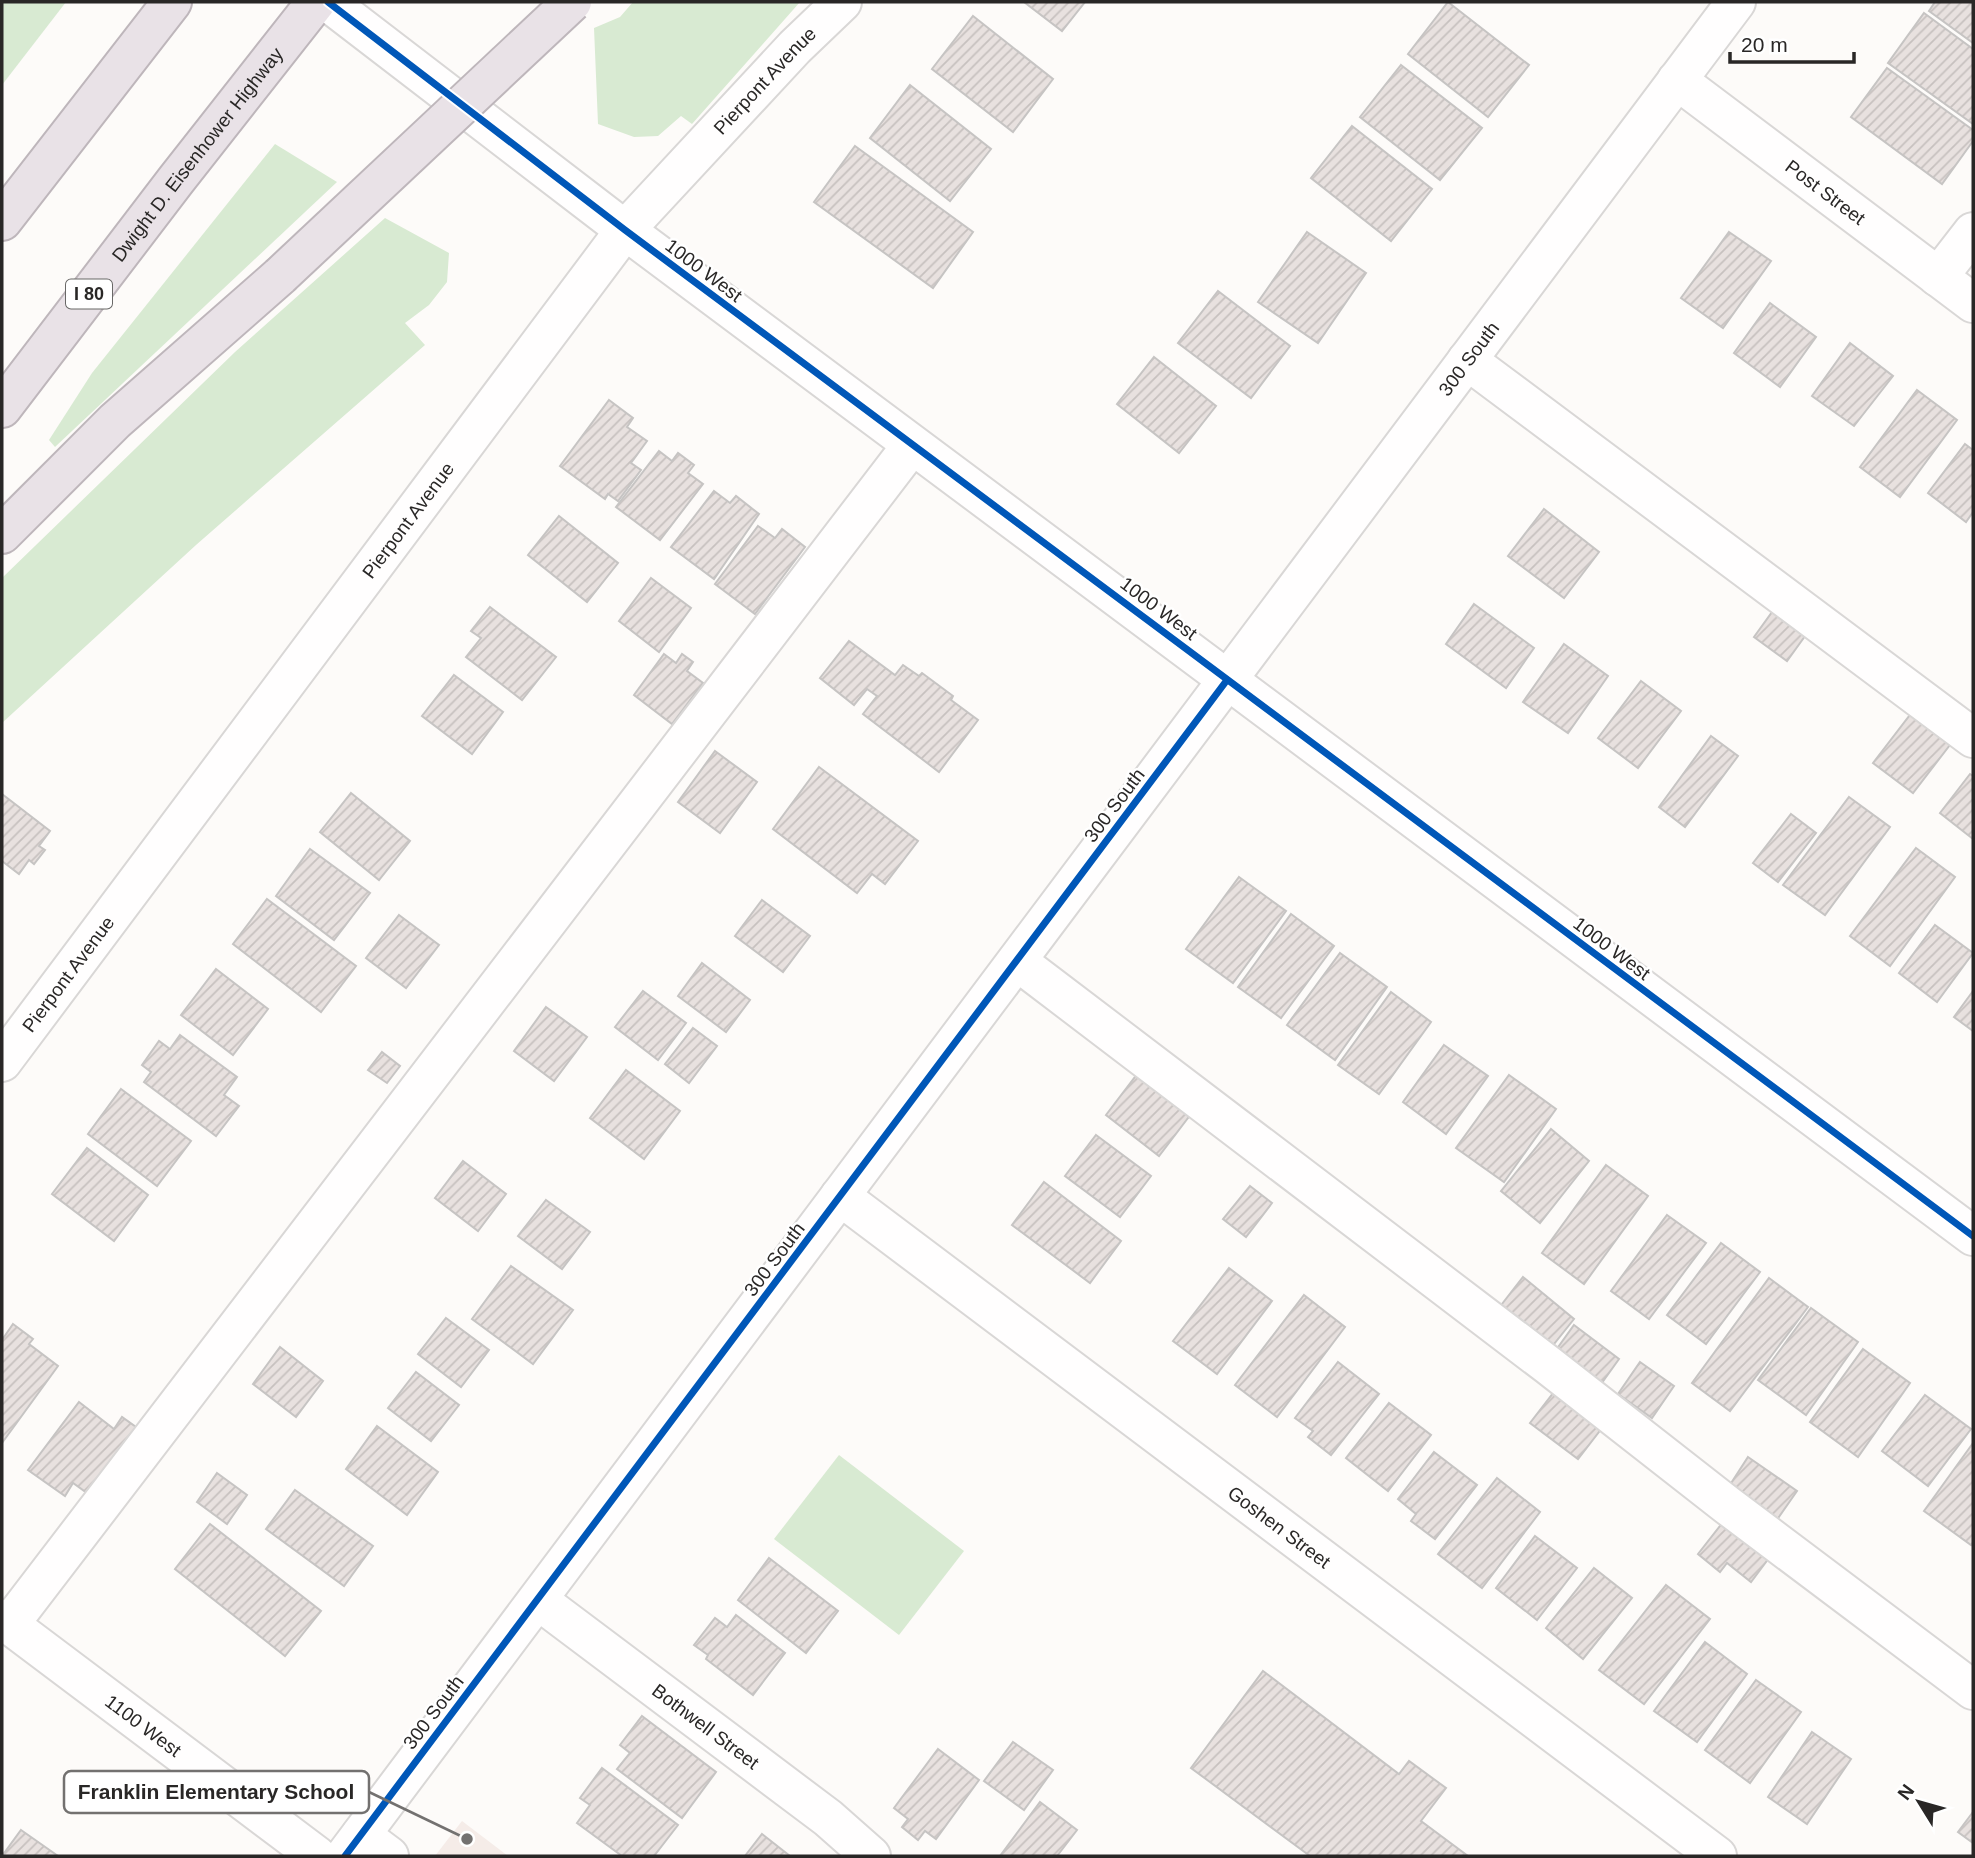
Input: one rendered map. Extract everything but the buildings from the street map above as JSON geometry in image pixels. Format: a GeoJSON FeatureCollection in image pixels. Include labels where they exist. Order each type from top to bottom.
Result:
{"type":"FeatureCollection","features":[{"type":"Feature","properties":{"kind":"highway"},"geometry":{"type":"LineString","coordinates":[[2,221],[172,2]]}},
{"type":"Feature","properties":{"kind":"highway","name":"Dwight D. Eisenhower Highway"},"geometry":{"type":"LineString","coordinates":[[2,408],[316,2]]}},
{"type":"Feature","properties":{"kind":"highway"},"geometry":{"type":"LineString","coordinates":[[2,534],[115,421],[280,276],[572,2]]}},
{"type":"Feature","properties":{"kind":"street","name":"1000 West"},"geometry":{"type":"LineString","coordinates":[[328,2],[625,230],[1973,1236]]}},
{"type":"Feature","properties":{"kind":"street","name":"Pierpont Avenue"},"geometry":{"type":"LineString","coordinates":[[2,1062],[625,230],[796,47],[842,2]]}},
{"type":"Feature","properties":{"kind":"street","name":"300 South"},"geometry":{"type":"LineString","coordinates":[[365,1849],[538,1600],[1736,2]]}},
{"type":"Feature","properties":{"kind":"street","name":"Post Street"},"geometry":{"type":"LineString","coordinates":[[1677,80],[1973,303]]}},
{"type":"Feature","properties":{"kind":"street"},"geometry":{"type":"LineString","coordinates":[[1938,277],[1973,232]]}},
{"type":"Feature","properties":{"kind":"street"},"geometry":{"type":"LineString","coordinates":[[1467,360],[1973,738]]}},
{"type":"Feature","properties":{"kind":"street"},"geometry":{"type":"LineString","coordinates":[[6,1622],[912,445]]}},
{"type":"Feature","properties":{"kind":"street"},"geometry":{"type":"LineString","coordinates":[[1017,961],[1973,1690]]}},
{"type":"Feature","properties":{"kind":"street","name":"Goshen Street"},"geometry":{"type":"LineString","coordinates":[[840,1196],[1717,1856]]}},
{"type":"Feature","properties":{"kind":"street","name":"Bothwell Street"},"geometry":{"type":"LineString","coordinates":[[538,1600],[828,1818],[872,1856]]}},
{"type":"Feature","properties":{"kind":"street","name":"1100 West"},"geometry":{"type":"LineString","coordinates":[[6,1622],[317,1856]]}},
{"type":"Feature","properties":{"kind":"shaded area"},"geometry":{"type":"Polygon","coordinates":[[[462,1821],[508,1856],[435,1856],[462,1821]]]}},
{"type":"Feature","properties":{"kind":"green space"},"geometry":{"type":"Polygon","coordinates":[[[2,2],[66,2],[2,85],[2,2]]]}},
{"type":"Feature","properties":{"kind":"green space"},"geometry":{"type":"Polygon","coordinates":[[[633,2],[800,2],[692,124],[681,116],[658,136],[634,137],[598,124],[594,28],[620,17],[633,2]]]}},
{"type":"Feature","properties":{"kind":"green space"},"geometry":{"type":"Polygon","coordinates":[[[275,144],[337,182],[55,447],[49,440],[92,373],[275,144]]]}},
{"type":"Feature","properties":{"kind":"green space"},"geometry":{"type":"Polygon","coordinates":[[[385,218],[449,253],[447,282],[429,305],[405,323],[425,345],[196,545],[2,723],[2,578],[235,352],[385,218]]]}},
{"type":"Feature","properties":{"kind":"green space"},"geometry":{"type":"Polygon","coordinates":[[[839,1455],[964,1551],[899,1635],[774,1539],[839,1455]]]}},
{"type":"Feature","properties":{"kind":"cycle path"},"geometry":{"type":"LineString","coordinates":[[328,2],[625,230],[1973,1236]]}},
{"type":"Feature","properties":{"kind":"cycle path"},"geometry":{"type":"LineString","coordinates":[[345,1856],[1227,680]]}},
{"type":"Feature","properties":{"kind":"place","name":"Franklin Elementary School"},"geometry":{"type":"Point","coordinates":[467,1839]}}]}
